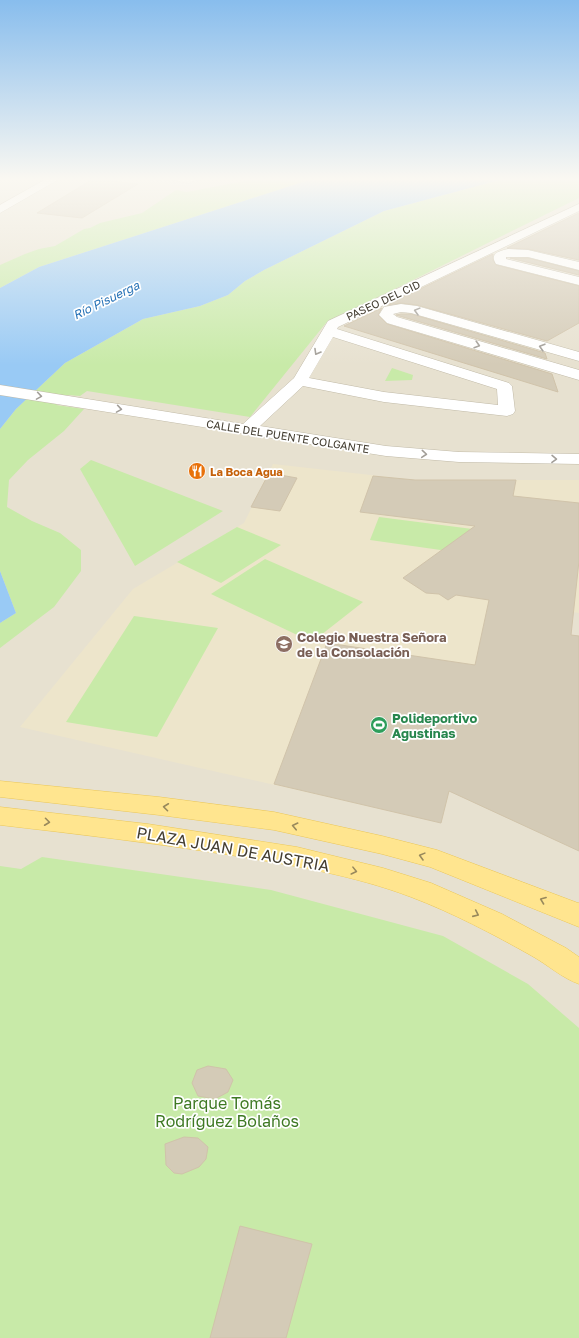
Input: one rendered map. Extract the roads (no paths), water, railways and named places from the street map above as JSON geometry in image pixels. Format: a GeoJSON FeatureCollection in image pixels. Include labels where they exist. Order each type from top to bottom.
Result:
{"type":"FeatureCollection","features":[{"type":"Feature","properties":{"kind":"main road","name":"PLAZA JUAN DE AUSTRIA"},"geometry":{"type":"LineString","coordinates":[[10,790],[274,821],[382,845],[437,860],[575,911]]}},
{"type":"Feature","properties":{"kind":"main road","name":"PLAZA JUAN DE AUSTRIA"},"geometry":{"type":"LineString","coordinates":[[4,817],[148,833],[297,856],[383,878],[421,890],[492,921],[556,956],[579,972]]}},
{"type":"Feature","properties":{"kind":"street","name":"PASEO DEL CID"},"geometry":{"type":"LineString","coordinates":[[247,429],[300,381],[333,324],[509,240]]}},
{"type":"Feature","properties":{"kind":"street"},"geometry":{"type":"LineString","coordinates":[[579,266],[517,251],[500,255],[500,261],[579,281]]}},
{"type":"Feature","properties":{"kind":"street"},"geometry":{"type":"LineString","coordinates":[[579,357],[412,309],[401,308],[390,310],[386,315],[392,320],[579,375]]}},
{"type":"Feature","properties":{"kind":"street"},"geometry":{"type":"LineString","coordinates":[[300,381],[384,397],[507,411],[504,386],[329,331]]}},
{"type":"Feature","properties":{"kind":"street","name":"CALLE DEL PUENTE COLGANTE"},"geometry":{"type":"LineString","coordinates":[[0,390],[386,451],[459,457],[579,459]]}},
{"type":"Feature","properties":{"kind":"water","name":"Río Pisuerga"},"geometry":{"type":"Polygon","coordinates":[[[121,240],[324,240],[264,270],[245,281],[228,295],[200,306],[143,319],[65,363],[16,409],[0,429],[0,288],[39,267],[121,240]]]}},
{"type":"Feature","properties":{"kind":"water"},"geometry":{"type":"Polygon","coordinates":[[[0,571],[16,613],[0,623],[0,571]]]}},
{"type":"Feature","properties":{"kind":"place","name":"La Boca Agua"},"geometry":{"type":"Point","coordinates":[197,471]}},
{"type":"Feature","properties":{"kind":"place","name":"Colegio Nuestra Señora de la Consolación"},"geometry":{"type":"Point","coordinates":[284,644]}},
{"type":"Feature","properties":{"kind":"place","name":"Polideportivo Agustinas"},"geometry":{"type":"Point","coordinates":[379,725]}},
{"type":"Feature","properties":{"kind":"park label","name":"Parque Tomás Rodríguez Bolaños"},"geometry":{"type":"Point","coordinates":[227,1112]}}]}
